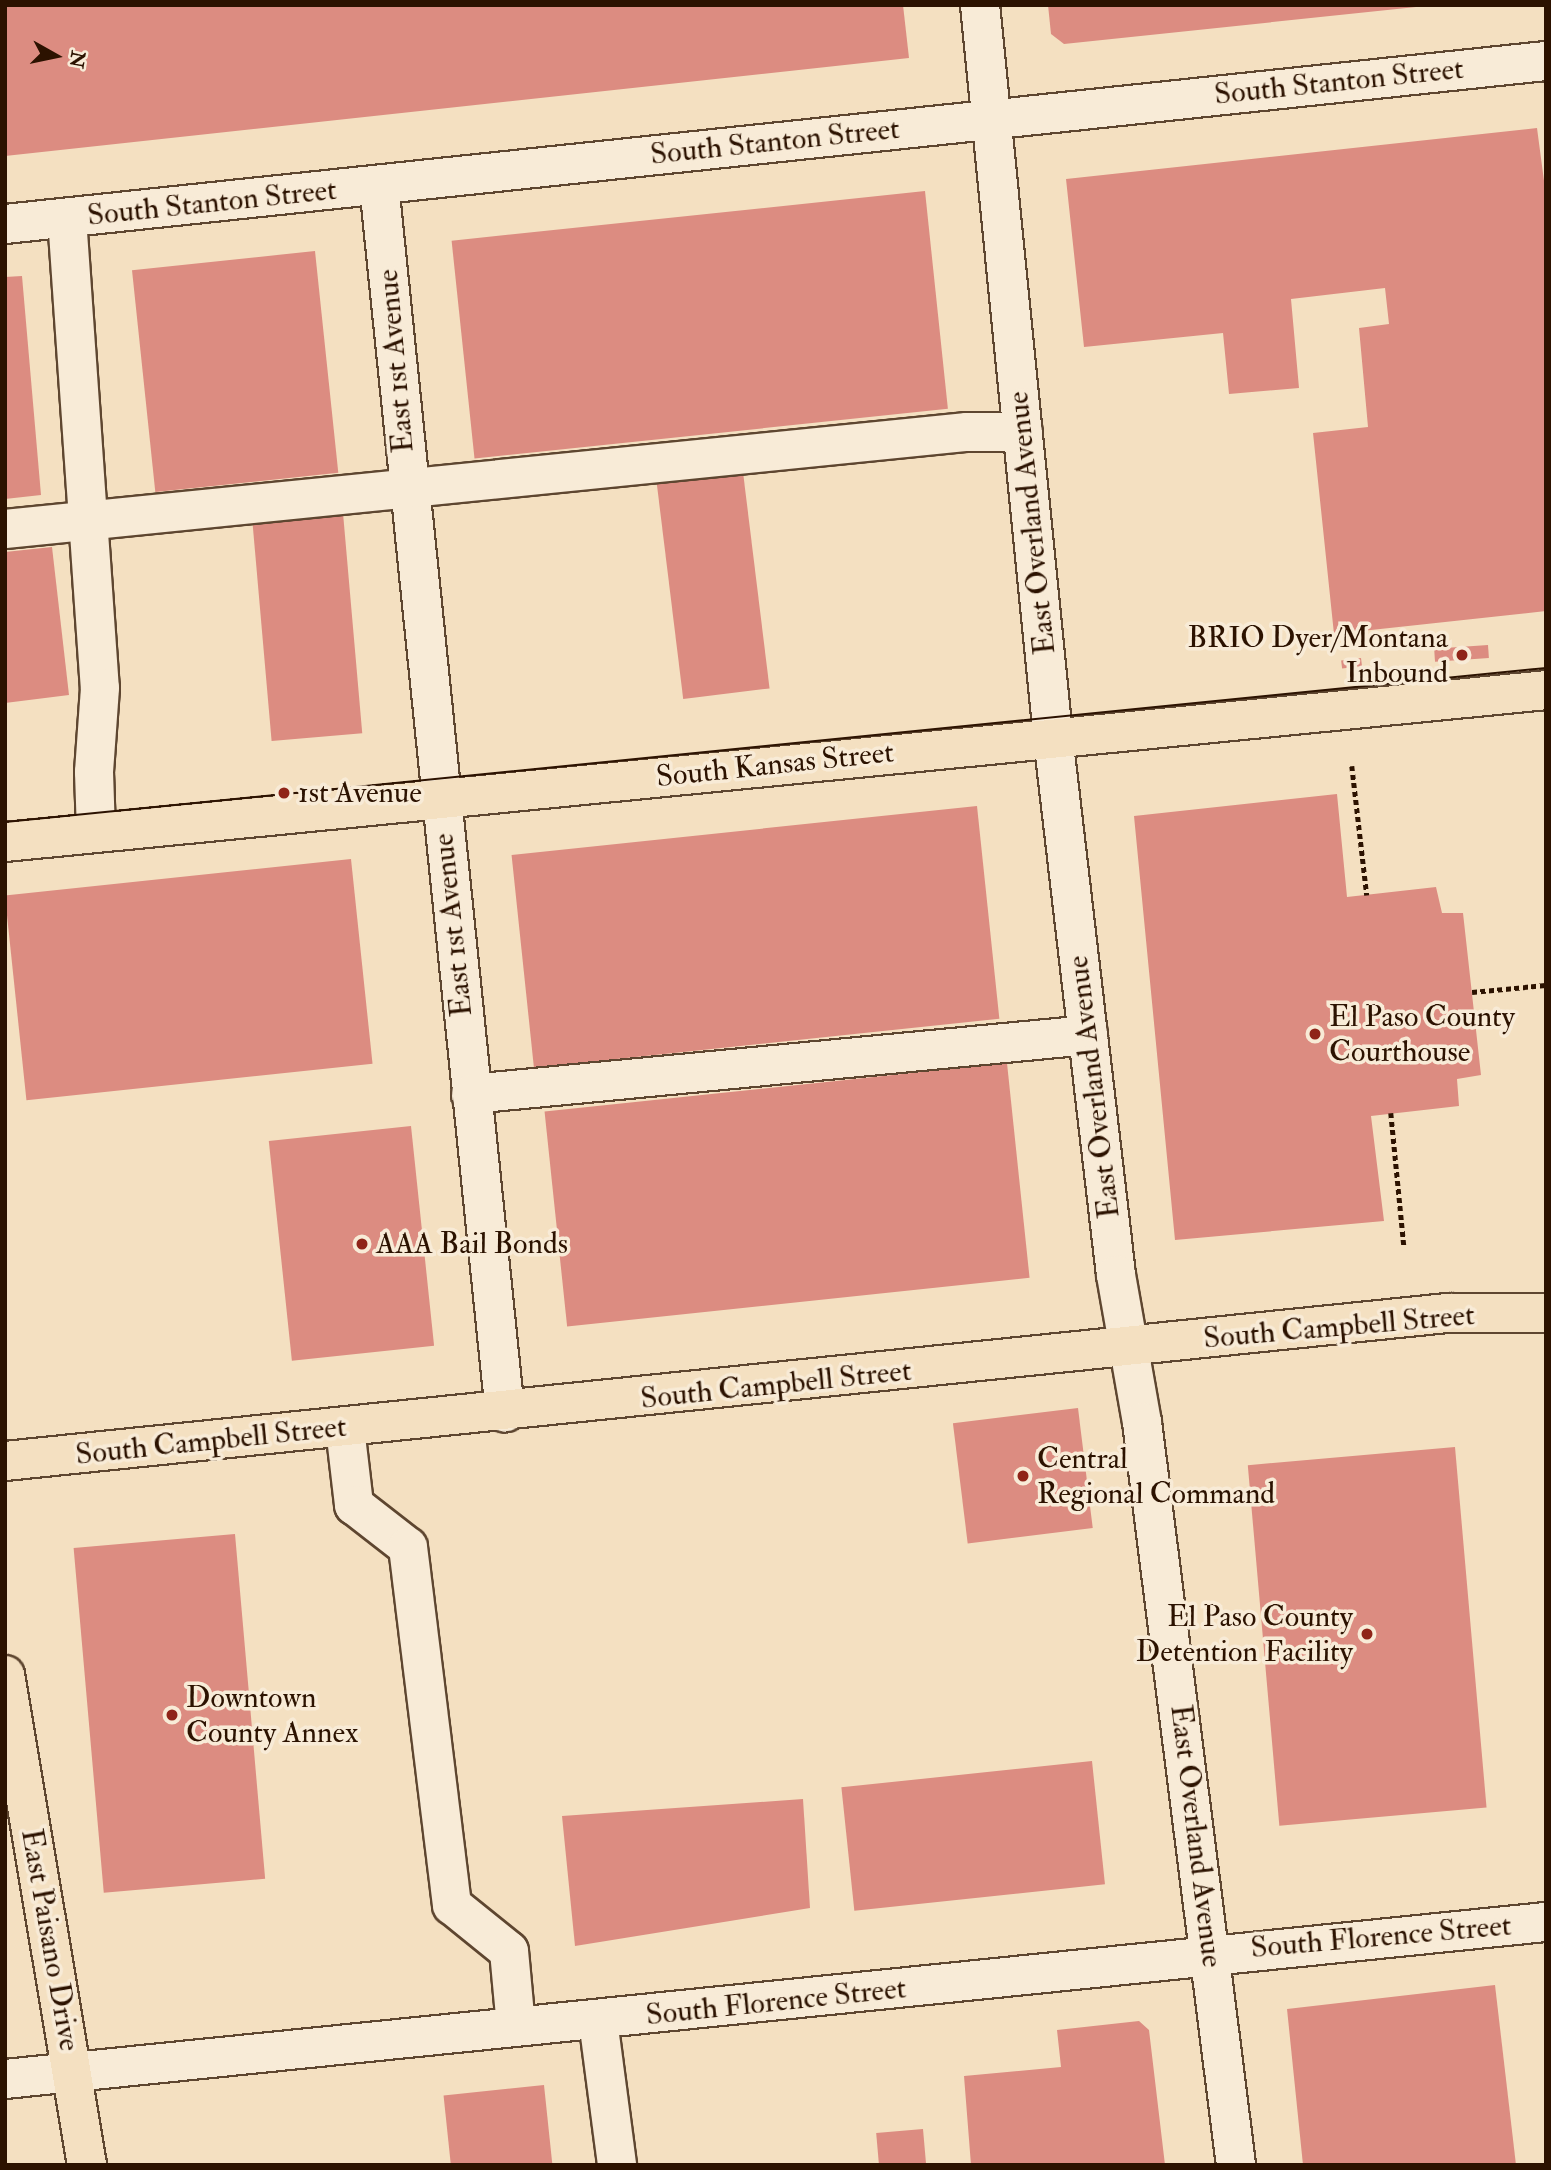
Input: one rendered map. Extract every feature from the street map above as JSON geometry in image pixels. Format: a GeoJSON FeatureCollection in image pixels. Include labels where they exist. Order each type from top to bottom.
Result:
{"type":"FeatureCollection","features":[{"type":"Feature","properties":{"kind":"main road","name":"South Kansas Street"},"geometry":{"type":"LineString","coordinates":[[5,842],[1546,690]]}},
{"type":"Feature","properties":{"kind":"main road","name":"South Campbell Street"},"geometry":{"type":"LineString","coordinates":[[5,1461],[505,1413],[1448,1313],[1546,1313]]}},
{"type":"Feature","properties":{"kind":"main road","name":"East Paisano Drive"},"geometry":{"type":"LineString","coordinates":[[5,1675],[87,2165]]}},
{"type":"Feature","properties":{"kind":"street","name":"East Overland Avenue"},"geometry":{"type":"LineString","coordinates":[[980,5],[1053,737],[1116,1275],[1130,1346],[1211,1952],[1236,2165]]}},
{"type":"Feature","properties":{"kind":"street","name":"South Stanton Street"},"geometry":{"type":"LineString","coordinates":[[5,224],[1546,61]]}},
{"type":"Feature","properties":{"kind":"street","name":"East 1st Avenue"},"geometry":{"type":"LineString","coordinates":[[379,185],[505,1413]]}},
{"type":"Feature","properties":{"kind":"street"},"geometry":{"type":"LineString","coordinates":[[67,218],[100,688],[93,772],[96,833]]}},
{"type":"Feature","properties":{"kind":"street"},"geometry":{"type":"LineString","coordinates":[[5,529],[408,486],[967,432],[1024,432]]}},
{"type":"Feature","properties":{"kind":"street"},"geometry":{"type":"LineString","coordinates":[[471,1094],[1088,1035]]}},
{"type":"Feature","properties":{"kind":"street"},"geometry":{"type":"LineString","coordinates":[[345,1427],[354,1505],[408,1547],[452,1905],[509,1951],[516,2026]]}},
{"type":"Feature","properties":{"kind":"street","name":"South Florence Street"},"geometry":{"type":"LineString","coordinates":[[5,2079],[516,2026],[598,2020],[1211,1952],[1546,1922]]}},
{"type":"Feature","properties":{"kind":"street"},"geometry":{"type":"LineString","coordinates":[[598,2020],[617,2165]]}},
{"type":"Feature","properties":{"kind":"path"},"geometry":{"type":"LineString","coordinates":[[1352,766],[1367,895]]}},
{"type":"Feature","properties":{"kind":"path"},"geometry":{"type":"LineString","coordinates":[[1472,992],[1546,985]]}},
{"type":"Feature","properties":{"kind":"path"},"geometry":{"type":"LineString","coordinates":[[1391,1113],[1404,1245]]}},
{"type":"Feature","properties":{"kind":"building"},"geometry":{"type":"Polygon","coordinates":[[[5,5],[903,5],[909,58],[5,156],[5,5]]]}},
{"type":"Feature","properties":{"kind":"building"},"geometry":{"type":"Polygon","coordinates":[[[1048,5],[1416,7],[1064,44],[1051,34],[1048,5]]]}},
{"type":"Feature","properties":{"kind":"building"},"geometry":{"type":"Polygon","coordinates":[[[1537,128],[1546,196],[1546,611],[1334,634],[1313,433],[1368,427],[1359,328],[1389,324],[1385,288],[1291,299],[1299,388],[1229,394],[1223,333],[1084,347],[1066,179],[1537,128]]]}},
{"type":"Feature","properties":{"kind":"building"},"geometry":{"type":"Polygon","coordinates":[[[925,191],[948,409],[474,459],[452,241],[925,191]]]}},
{"type":"Feature","properties":{"kind":"building"},"geometry":{"type":"Polygon","coordinates":[[[315,251],[338,473],[155,492],[132,270],[315,251]]]}},
{"type":"Feature","properties":{"kind":"building"},"geometry":{"type":"Polygon","coordinates":[[[22,276],[41,495],[5,499],[5,277],[22,276]]]}},
{"type":"Feature","properties":{"kind":"building"},"geometry":{"type":"Polygon","coordinates":[[[743,472],[770,688],[683,699],[657,483],[743,472]]]}},
{"type":"Feature","properties":{"kind":"building"},"geometry":{"type":"Polygon","coordinates":[[[343,513],[362,733],[272,741],[252,521],[343,513]]]}},
{"type":"Feature","properties":{"kind":"building"},"geometry":{"type":"Polygon","coordinates":[[[52,547],[69,695],[5,703],[5,552],[52,547]]]}},
{"type":"Feature","properties":{"kind":"building","name":"BRIO Dyer/Montana Inbound"},"geometry":{"type":"Polygon","coordinates":[[[1488,645],[1489,658],[1435,662],[1434,649],[1488,645]]]}},
{"type":"Feature","properties":{"kind":"building"},"geometry":{"type":"Polygon","coordinates":[[[1361,658],[1362,666],[1342,668],[1341,660],[1361,658]]]}},
{"type":"Feature","properties":{"kind":"building","name":"El Paso County Courthouse"},"geometry":{"type":"Polygon","coordinates":[[[1337,794],[1347,897],[1436,887],[1442,913],[1463,913],[1481,1075],[1457,1079],[1459,1106],[1371,1116],[1384,1221],[1175,1240],[1134,816],[1337,794]]]}},
{"type":"Feature","properties":{"kind":"building"},"geometry":{"type":"Polygon","coordinates":[[[977,806],[999,1019],[534,1068],[512,855],[977,806]]]}},
{"type":"Feature","properties":{"kind":"building"},"geometry":{"type":"Polygon","coordinates":[[[351,859],[373,1064],[26,1100],[5,895],[351,859]]]}},
{"type":"Feature","properties":{"kind":"building"},"geometry":{"type":"Polygon","coordinates":[[[1007,1063],[1030,1278],[567,1326],[545,1112],[1007,1063]]]}},
{"type":"Feature","properties":{"kind":"building"},"geometry":{"type":"Polygon","coordinates":[[[411,1126],[434,1346],[292,1361],[269,1141],[411,1126]]]}},
{"type":"Feature","properties":{"kind":"building","name":"Central Regional Command"},"geometry":{"type":"Polygon","coordinates":[[[1078,1408],[1093,1528],[968,1543],[953,1423],[1078,1408]]]}},
{"type":"Feature","properties":{"kind":"building","name":"El Paso County Detention Facility"},"geometry":{"type":"Polygon","coordinates":[[[1455,1447],[1487,1808],[1279,1826],[1248,1465],[1455,1447]]]}},
{"type":"Feature","properties":{"kind":"building","name":"Downtown County Annex"},"geometry":{"type":"Polygon","coordinates":[[[235,1534],[265,1879],[104,1893],[74,1548],[235,1534]]]}},
{"type":"Feature","properties":{"kind":"building"},"geometry":{"type":"Polygon","coordinates":[[[1092,1761],[1105,1884],[854,1911],[841,1787],[1092,1761]]]}},
{"type":"Feature","properties":{"kind":"building"},"geometry":{"type":"Polygon","coordinates":[[[803,1799],[810,1908],[575,1946],[562,1816],[803,1799]]]}},
{"type":"Feature","properties":{"kind":"building"},"geometry":{"type":"Polygon","coordinates":[[[1495,1985],[1516,2165],[1303,2165],[1287,2009],[1495,1985]]]}},
{"type":"Feature","properties":{"kind":"building"},"geometry":{"type":"Polygon","coordinates":[[[1139,2021],[1149,2030],[1165,2165],[971,2165],[964,2076],[1061,2067],[1057,2030],[1139,2021]]]}},
{"type":"Feature","properties":{"kind":"building"},"geometry":{"type":"Polygon","coordinates":[[[544,2085],[552,2165],[451,2165],[444,2096],[544,2085]]]}},
{"type":"Feature","properties":{"kind":"building"},"geometry":{"type":"Polygon","coordinates":[[[923,2129],[926,2165],[879,2165],[876,2133],[923,2129]]]}},
{"type":"Feature","properties":{"kind":"tram line"},"geometry":{"type":"LineString","coordinates":[[5,822],[1546,668]]}},
{"type":"Feature","properties":{"kind":"place","name":"BRIO Dyer/Montana Inbound"},"geometry":{"type":"Point","coordinates":[1462,655]}},
{"type":"Feature","properties":{"kind":"place","name":"1st Avenue"},"geometry":{"type":"Point","coordinates":[284,793]}},
{"type":"Feature","properties":{"kind":"place","name":"El Paso County Courthouse"},"geometry":{"type":"Point","coordinates":[1315,1034]}},
{"type":"Feature","properties":{"kind":"place","name":"AAA Bail Bonds"},"geometry":{"type":"Point","coordinates":[362,1244]}},
{"type":"Feature","properties":{"kind":"place","name":"Central Regional Command"},"geometry":{"type":"Point","coordinates":[1023,1476]}},
{"type":"Feature","properties":{"kind":"place","name":"El Paso County Detention Facility"},"geometry":{"type":"Point","coordinates":[1367,1634]}},
{"type":"Feature","properties":{"kind":"place","name":"Downtown County Annex"},"geometry":{"type":"Point","coordinates":[172,1715]}}]}
